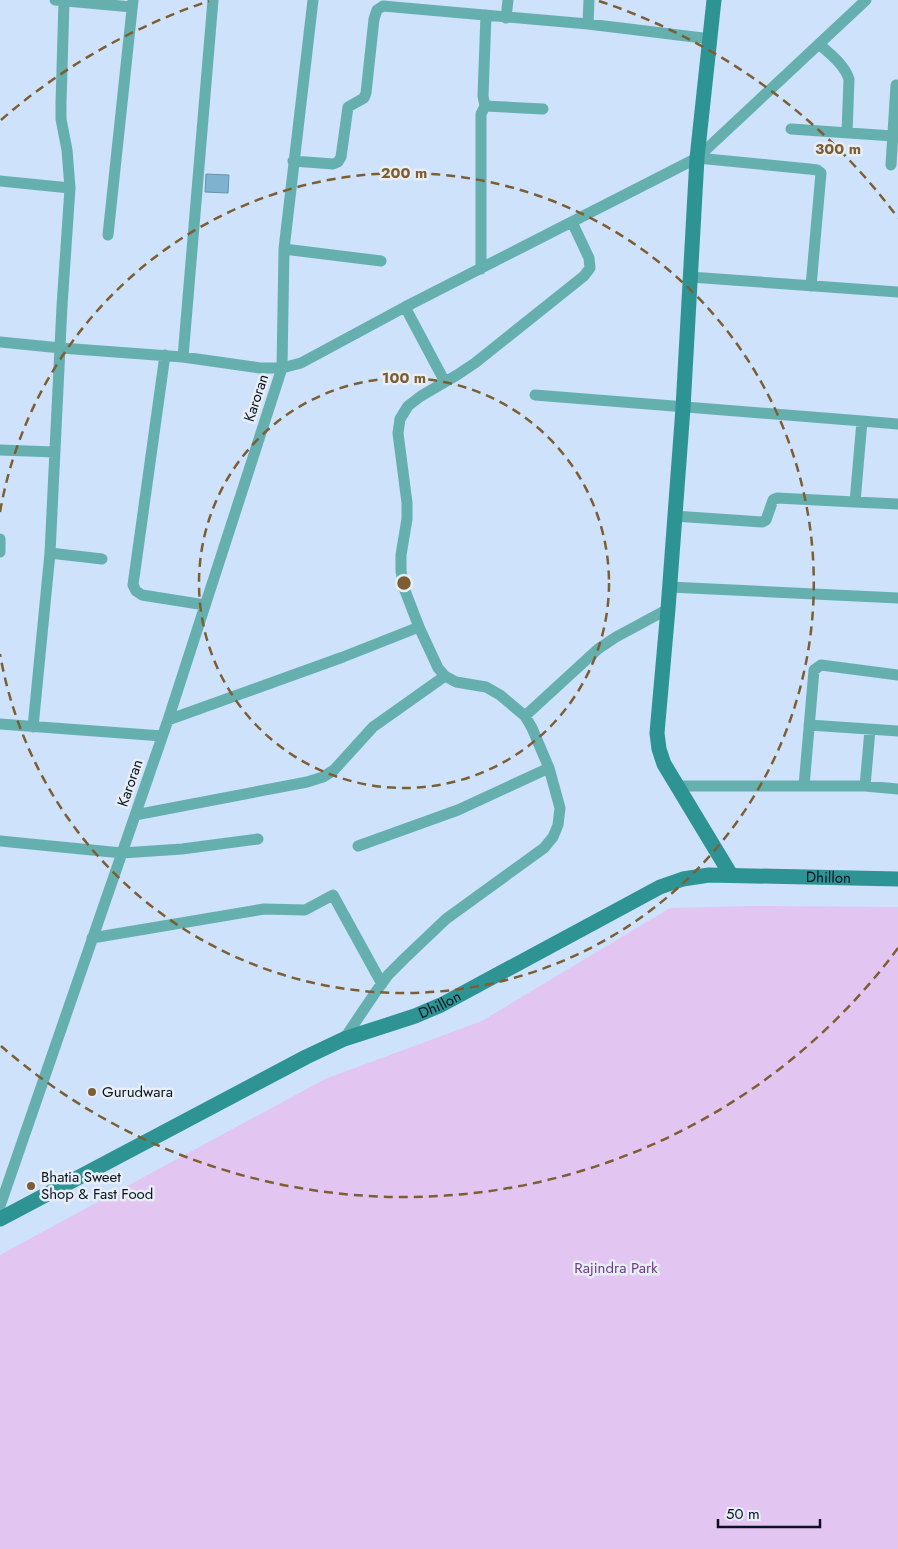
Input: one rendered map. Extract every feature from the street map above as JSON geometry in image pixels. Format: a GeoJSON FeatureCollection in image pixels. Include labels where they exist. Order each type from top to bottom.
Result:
{"type":"FeatureCollection","features":[{"type":"Feature","properties":{"kind":"street"},"geometry":{"type":"LineString","coordinates":[[183,357],[213,0]]}},
{"type":"Feature","properties":{"kind":"street","name":"Karoran"},"geometry":{"type":"LineString","coordinates":[[0,1206],[168,720],[282,368],[284,249],[313,0]]}},
{"type":"Feature","properties":{"kind":"street"},"geometry":{"type":"LineString","coordinates":[[506,18],[508,0]]}},
{"type":"Feature","properties":{"kind":"street"},"geometry":{"type":"LineString","coordinates":[[588,24],[589,0]]}},
{"type":"Feature","properties":{"kind":"street"},"geometry":{"type":"LineString","coordinates":[[714,0],[697,158],[683,408],[657,733],[659,749],[664,764],[730,875]]}},
{"type":"Feature","properties":{"kind":"street"},"geometry":{"type":"LineString","coordinates":[[851,14],[852,0]]}},
{"type":"Feature","properties":{"kind":"street"},"geometry":{"type":"LineString","coordinates":[[0,342],[165,355],[260,368],[282,368],[301,363],[405,307],[697,158],[866,0]]}},
{"type":"Feature","properties":{"kind":"street"},"geometry":{"type":"LineString","coordinates":[[33,727],[50,553],[70,188],[61,111],[60,1],[133,4],[108,235]]}},
{"type":"Feature","properties":{"kind":"street"},"geometry":{"type":"LineString","coordinates":[[293,161],[333,164],[338,162],[341,157],[348,107],[364,98],[366,93],[374,19],[377,10],[383,6],[588,24],[711,40]]}},
{"type":"Feature","properties":{"kind":"street"},"geometry":{"type":"LineString","coordinates":[[481,268],[481,114],[485,106],[483,96],[486,15]]}},
{"type":"Feature","properties":{"kind":"street"},"geometry":{"type":"LineString","coordinates":[[819,44],[842,66],[849,78],[847,134]]}},
{"type":"Feature","properties":{"kind":"street"},"geometry":{"type":"LineString","coordinates":[[891,165],[896,85]]}},
{"type":"Feature","properties":{"kind":"street"},"geometry":{"type":"LineString","coordinates":[[485,106],[543,109]]}},
{"type":"Feature","properties":{"kind":"street"},"geometry":{"type":"LineString","coordinates":[[791,129],[893,136]]}},
{"type":"Feature","properties":{"kind":"street"},"geometry":{"type":"LineString","coordinates":[[697,158],[809,169],[817,170],[821,173],[812,286]]}},
{"type":"Feature","properties":{"kind":"street"},"geometry":{"type":"LineString","coordinates":[[0,181],[70,188]]}},
{"type":"Feature","properties":{"kind":"street"},"geometry":{"type":"LineString","coordinates":[[344,1039],[382,984],[404,959],[446,919],[544,848],[558,825],[560,808],[549,768],[525,716],[500,695],[486,687],[456,682],[445,676],[438,668],[419,626],[404,588],[401,571],[401,555],[408,519],[398,433],[400,419],[408,406],[474,363],[584,276],[590,268],[589,258],[572,222]]}},
{"type":"Feature","properties":{"kind":"street"},"geometry":{"type":"LineString","coordinates":[[284,249],[381,261]]}},
{"type":"Feature","properties":{"kind":"street"},"geometry":{"type":"LineString","coordinates":[[690,277],[898,292]]}},
{"type":"Feature","properties":{"kind":"street"},"geometry":{"type":"LineString","coordinates":[[405,307],[445,382]]}},
{"type":"Feature","properties":{"kind":"street"},"geometry":{"type":"LineString","coordinates":[[165,355],[133,585],[136,591],[142,594],[205,605]]}},
{"type":"Feature","properties":{"kind":"street"},"geometry":{"type":"LineString","coordinates":[[535,396],[898,424]]}},
{"type":"Feature","properties":{"kind":"street"},"geometry":{"type":"LineString","coordinates":[[855,502],[862,421]]}},
{"type":"Feature","properties":{"kind":"street"},"geometry":{"type":"LineString","coordinates":[[0,450],[55,452]]}},
{"type":"Feature","properties":{"kind":"street"},"geometry":{"type":"LineString","coordinates":[[674,516],[762,522],[766,520],[773,500],[777,498],[898,504]]}},
{"type":"Feature","properties":{"kind":"street"},"geometry":{"type":"LineString","coordinates":[[0,539],[0,552]]}},
{"type":"Feature","properties":{"kind":"street"},"geometry":{"type":"LineString","coordinates":[[50,553],[102,559]]}},
{"type":"Feature","properties":{"kind":"street"},"geometry":{"type":"LineString","coordinates":[[670,587],[898,598]]}},
{"type":"Feature","properties":{"kind":"street"},"geometry":{"type":"LineString","coordinates":[[525,716],[598,649],[668,609]]}},
{"type":"Feature","properties":{"kind":"street"},"geometry":{"type":"LineString","coordinates":[[168,720],[343,657],[419,626]]}},
{"type":"Feature","properties":{"kind":"street"},"geometry":{"type":"LineString","coordinates":[[804,786],[814,670],[821,665],[898,675]]}},
{"type":"Feature","properties":{"kind":"street"},"geometry":{"type":"LineString","coordinates":[[135,815],[307,782],[323,777],[334,770],[372,727],[445,676]]}},
{"type":"Feature","properties":{"kind":"street"},"geometry":{"type":"LineString","coordinates":[[0,724],[162,736]]}},
{"type":"Feature","properties":{"kind":"street"},"geometry":{"type":"LineString","coordinates":[[809,725],[898,732]]}},
{"type":"Feature","properties":{"kind":"street"},"geometry":{"type":"LineString","coordinates":[[865,786],[870,730]]}},
{"type":"Feature","properties":{"kind":"street"},"geometry":{"type":"LineString","coordinates":[[358,846],[458,810],[549,768]]}},
{"type":"Feature","properties":{"kind":"street"},"geometry":{"type":"LineString","coordinates":[[678,786],[865,786],[898,789]]}},
{"type":"Feature","properties":{"kind":"street"},"geometry":{"type":"LineString","coordinates":[[0,841],[122,853],[182,850],[258,839]]}},
{"type":"Feature","properties":{"kind":"street","name":"Dhillon"},"geometry":{"type":"LineString","coordinates":[[0,1219],[306,1057],[344,1039],[416,1016],[441,1005],[660,887],[683,879],[709,875],[898,879]]}},
{"type":"Feature","properties":{"kind":"street"},"geometry":{"type":"LineString","coordinates":[[92,938],[264,909],[305,910],[333,895],[382,984]]}},
{"type":"Feature","properties":{"kind":"green space","name":"Rajindra Park"},"geometry":{"type":"Polygon","coordinates":[[[749,906],[898,907],[898,1549],[0,1549],[0,1255],[325,1079],[482,1021],[670,908],[749,906]]]}},
{"type":"Feature","properties":{"kind":"building"},"geometry":{"type":"Polygon","coordinates":[[[206,174],[229,175],[228,193],[205,192],[206,174]]]}},
{"type":"Feature","properties":{"kind":"place","name":"Gurudwara"},"geometry":{"type":"Point","coordinates":[92,1092]}},
{"type":"Feature","properties":{"kind":"place","name":"Bhatia Sweet Shop & Fast Food"},"geometry":{"type":"Point","coordinates":[31,1186]}}]}
